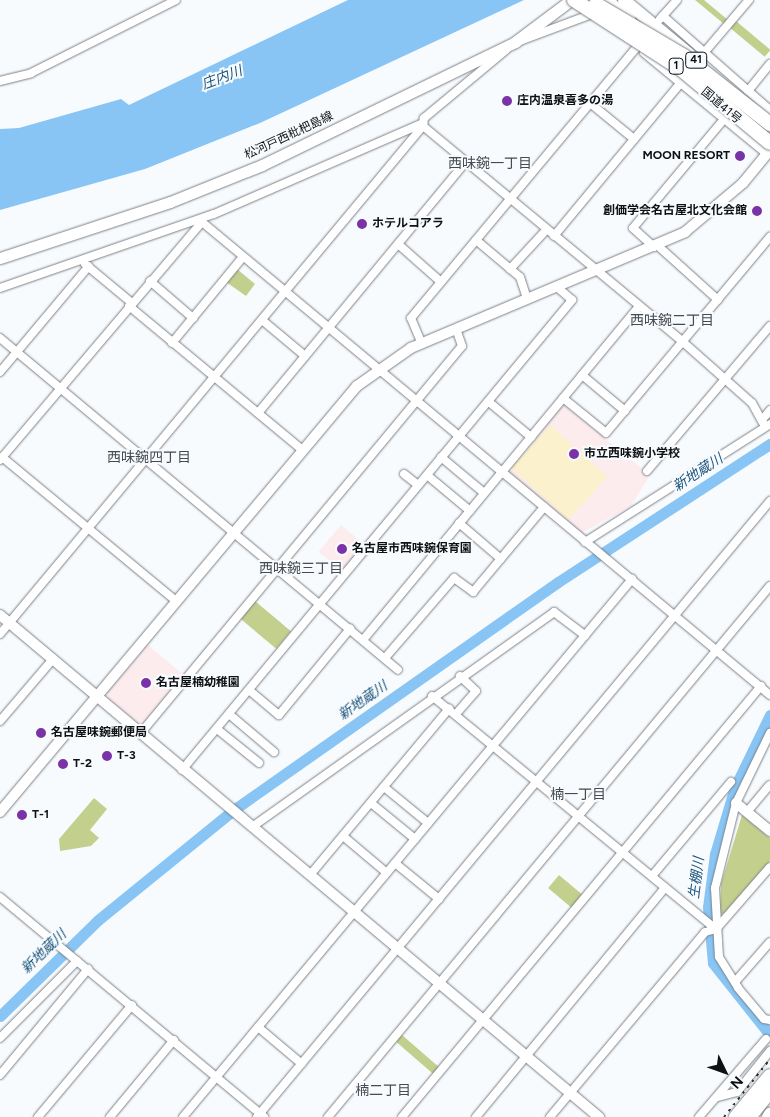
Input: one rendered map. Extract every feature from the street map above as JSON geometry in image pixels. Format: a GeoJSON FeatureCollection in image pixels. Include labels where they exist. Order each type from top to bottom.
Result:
{"type":"FeatureCollection","features":[{"type":"Feature","properties":{"kind":"highway","name":"1"},"geometry":{"type":"LineString","coordinates":[[573,0],[682,70],[769,149]]}},
{"type":"Feature","properties":{"kind":"highway","name":"1"},"geometry":{"type":"LineString","coordinates":[[589,0],[644,31],[703,70],[770,124]]}},
{"type":"Feature","properties":{"kind":"highway","name":"国道41号"},"geometry":{"type":"LineString","coordinates":[[607,0],[688,78],[769,149]]}},
{"type":"Feature","properties":{"kind":"highway","name":"国道41号"},"geometry":{"type":"LineString","coordinates":[[624,0],[770,118]]}},
{"type":"Feature","properties":{"kind":"highway"},"geometry":{"type":"LineString","coordinates":[[644,31],[770,134]]}},
{"type":"Feature","properties":{"kind":"highway"},"geometry":{"type":"LineString","coordinates":[[736,1117],[770,1076]]}},
{"type":"Feature","properties":{"kind":"highway"},"geometry":{"type":"LineString","coordinates":[[741,1117],[770,1081]]}},
{"type":"Feature","properties":{"kind":"highway"},"geometry":{"type":"LineString","coordinates":[[749,1117],[770,1090]]}},
{"type":"Feature","properties":{"kind":"highway"},"geometry":{"type":"LineString","coordinates":[[758,1117],[770,1102]]}},
{"type":"Feature","properties":{"kind":"main road","name":"松河戸西枇杷島線"},"geometry":{"type":"LineString","coordinates":[[0,258],[152,208],[262,165],[515,42],[573,0]]}},
{"type":"Feature","properties":{"kind":"street"},"geometry":{"type":"LineString","coordinates":[[0,81],[74,53],[176,0]]}},
{"type":"Feature","properties":{"kind":"street"},"geometry":{"type":"LineString","coordinates":[[677,0],[661,18],[770,110]]}},
{"type":"Feature","properties":{"kind":"street"},"geometry":{"type":"LineString","coordinates":[[703,54],[749,0]]}},
{"type":"Feature","properties":{"kind":"street"},"geometry":{"type":"LineString","coordinates":[[0,634],[285,293],[423,124],[515,42],[603,9],[643,40],[411,318],[422,344]]}},
{"type":"Feature","properties":{"kind":"street"},"geometry":{"type":"LineString","coordinates":[[0,812],[344,397],[378,369],[422,344],[527,298],[656,246],[709,215],[769,149],[725,118],[682,81],[637,47]]}},
{"type":"Feature","properties":{"kind":"street"},"geometry":{"type":"LineString","coordinates":[[748,91],[770,64]]}},
{"type":"Feature","properties":{"kind":"street"},"geometry":{"type":"LineString","coordinates":[[554,236],[682,81]]}},
{"type":"Feature","properties":{"kind":"street"},"geometry":{"type":"LineString","coordinates":[[590,103],[634,140]]}},
{"type":"Feature","properties":{"kind":"street"},"geometry":{"type":"LineString","coordinates":[[718,300],[633,228],[725,118]]}},
{"type":"Feature","properties":{"kind":"street"},"geometry":{"type":"LineString","coordinates":[[423,124],[554,236],[683,342],[752,403],[765,423]]}},
{"type":"Feature","properties":{"kind":"street"},"geometry":{"type":"LineString","coordinates":[[0,288],[86,264],[200,221],[423,124]]}},
{"type":"Feature","properties":{"kind":"street"},"geometry":{"type":"LineString","coordinates":[[258,413],[466,162]]}},
{"type":"Feature","properties":{"kind":"street"},"geometry":{"type":"LineString","coordinates":[[200,221],[242,258],[417,400],[770,695]]}},
{"type":"Feature","properties":{"kind":"street"},"geometry":{"type":"LineString","coordinates":[[175,600],[1,459],[200,221]]}},
{"type":"Feature","properties":{"kind":"street"},"geometry":{"type":"LineString","coordinates":[[510,268],[547,230]]}},
{"type":"Feature","properties":{"kind":"street"},"geometry":{"type":"LineString","coordinates":[[563,398],[606,433],[770,237]]}},
{"type":"Feature","properties":{"kind":"street"},"geometry":{"type":"LineString","coordinates":[[476,240],[520,277],[527,298]]}},
{"type":"Feature","properties":{"kind":"street"},"geometry":{"type":"LineString","coordinates":[[398,244],[441,282]]}},
{"type":"Feature","properties":{"kind":"street"},"geometry":{"type":"LineString","coordinates":[[172,343],[242,258]]}},
{"type":"Feature","properties":{"kind":"street"},"geometry":{"type":"LineString","coordinates":[[86,264],[172,343],[301,449]]}},
{"type":"Feature","properties":{"kind":"street"},"geometry":{"type":"LineString","coordinates":[[0,372],[86,264]]}},
{"type":"Feature","properties":{"kind":"street"},"geometry":{"type":"LineString","coordinates":[[150,281],[193,318]]}},
{"type":"Feature","properties":{"kind":"street"},"geometry":{"type":"LineString","coordinates":[[182,770],[572,300],[557,287]]}},
{"type":"Feature","properties":{"kind":"street"},"geometry":{"type":"LineString","coordinates":[[363,640],[639,306]]}},
{"type":"Feature","properties":{"kind":"street"},"geometry":{"type":"LineString","coordinates":[[262,320],[306,356]]}},
{"type":"Feature","properties":{"kind":"street"},"geometry":{"type":"LineString","coordinates":[[647,471],[770,326]]}},
{"type":"Feature","properties":{"kind":"street"},"geometry":{"type":"LineString","coordinates":[[140,734],[462,346],[456,329]]}},
{"type":"Feature","properties":{"kind":"street"},"geometry":{"type":"LineString","coordinates":[[0,338],[233,529],[398,670]]}},
{"type":"Feature","properties":{"kind":"street"},"geometry":{"type":"LineString","coordinates":[[582,375],[625,411]]}},
{"type":"Feature","properties":{"kind":"street"},"geometry":{"type":"LineString","coordinates":[[489,402],[531,437]]}},
{"type":"Feature","properties":{"kind":"street"},"geometry":{"type":"LineString","coordinates":[[585,542],[765,423],[770,410]]}},
{"type":"Feature","properties":{"kind":"street"},"geometry":{"type":"LineString","coordinates":[[442,457],[484,493]]}},
{"type":"Feature","properties":{"kind":"street"},"geometry":{"type":"LineString","coordinates":[[404,474],[418,486]]}},
{"type":"Feature","properties":{"kind":"street"},"geometry":{"type":"LineString","coordinates":[[427,474],[470,511]]}},
{"type":"Feature","properties":{"kind":"street"},"geometry":{"type":"LineString","coordinates":[[0,899],[132,1004],[260,1116],[770,501]]}},
{"type":"Feature","properties":{"kind":"street"},"geometry":{"type":"LineString","coordinates":[[385,658],[454,578],[473,592],[544,507]]}},
{"type":"Feature","properties":{"kind":"street"},"geometry":{"type":"LineString","coordinates":[[459,523],[501,559]]}},
{"type":"Feature","properties":{"kind":"street"},"geometry":{"type":"LineString","coordinates":[[183,1117],[352,912],[632,579]]}},
{"type":"Feature","properties":{"kind":"street"},"geometry":{"type":"LineString","coordinates":[[328,1117],[770,586]]}},
{"type":"Feature","properties":{"kind":"street"},"geometry":{"type":"LineString","coordinates":[[248,824],[554,612],[585,636]]}},
{"type":"Feature","properties":{"kind":"street"},"geometry":{"type":"LineString","coordinates":[[0,615],[182,770],[599,1117]]}},
{"type":"Feature","properties":{"kind":"street"},"geometry":{"type":"LineString","coordinates":[[249,690],[279,716],[350,629]]}},
{"type":"Feature","properties":{"kind":"street"},"geometry":{"type":"LineString","coordinates":[[0,721],[53,659]]}},
{"type":"Feature","properties":{"kind":"street"},"geometry":{"type":"LineString","coordinates":[[310,876],[384,787],[453,712],[476,691],[460,676]]}},
{"type":"Feature","properties":{"kind":"street"},"geometry":{"type":"LineString","coordinates":[[402,1117],[761,686]]}},
{"type":"Feature","properties":{"kind":"street"},"geometry":{"type":"LineString","coordinates":[[432,696],[714,928]]}},
{"type":"Feature","properties":{"kind":"street"},"geometry":{"type":"LineString","coordinates":[[229,714],[274,752]]}},
{"type":"Feature","properties":{"kind":"street"},"geometry":{"type":"LineString","coordinates":[[217,729],[259,763]]}},
{"type":"Feature","properties":{"kind":"street"},"geometry":{"type":"LineString","coordinates":[[767,1019],[736,982],[719,957],[714,928],[715,888],[736,803],[770,732]]}},
{"type":"Feature","properties":{"kind":"street"},"geometry":{"type":"LineString","coordinates":[[652,876],[731,782]]}},
{"type":"Feature","properties":{"kind":"street"},"geometry":{"type":"LineString","coordinates":[[747,812],[770,785]]}},
{"type":"Feature","properties":{"kind":"street"},"geometry":{"type":"LineString","coordinates":[[384,787],[428,823]]}},
{"type":"Feature","properties":{"kind":"street"},"geometry":{"type":"LineString","coordinates":[[371,803],[415,839]]}},
{"type":"Feature","properties":{"kind":"street"},"geometry":{"type":"LineString","coordinates":[[736,803],[770,831]]}},
{"type":"Feature","properties":{"kind":"street"},"geometry":{"type":"LineString","coordinates":[[343,836],[386,873]]}},
{"type":"Feature","properties":{"kind":"street"},"geometry":{"type":"LineString","coordinates":[[395,863],[439,899]]}},
{"type":"Feature","properties":{"kind":"street"},"geometry":{"type":"LineString","coordinates":[[550,1117],[705,932],[714,928],[770,867]]}},
{"type":"Feature","properties":{"kind":"street"},"geometry":{"type":"LineString","coordinates":[[476,1117],[665,888]]}},
{"type":"Feature","properties":{"kind":"street"},"geometry":{"type":"LineString","coordinates":[[736,982],[770,942]]}},
{"type":"Feature","properties":{"kind":"street"},"geometry":{"type":"LineString","coordinates":[[0,1038],[77,961]]}},
{"type":"Feature","properties":{"kind":"street"},"geometry":{"type":"LineString","coordinates":[[0,1075],[88,970]]}},
{"type":"Feature","properties":{"kind":"street"},"geometry":{"type":"LineString","coordinates":[[38,1117],[132,1004]]}},
{"type":"Feature","properties":{"kind":"street"},"geometry":{"type":"LineString","coordinates":[[258,1027],[302,1064]]}},
{"type":"Feature","properties":{"kind":"street"},"geometry":{"type":"LineString","coordinates":[[700,1117],[766,1039]]}},
{"type":"Feature","properties":{"kind":"street"},"geometry":{"type":"LineString","coordinates":[[110,1117],[174,1040]]}},
{"type":"Feature","properties":{"kind":"street"},"geometry":{"type":"LineString","coordinates":[[715,1098],[737,1092],[770,1051]]}},
{"type":"Feature","properties":{"kind":"shaded area","name":"市立西味鋺小学校"},"geometry":{"type":"Polygon","coordinates":[[[563,404],[650,475],[631,506],[580,534],[508,475],[563,404]]]}},
{"type":"Feature","properties":{"kind":"shaded area","name":"名古屋市西味鋺保育園"},"geometry":{"type":"Polygon","coordinates":[[[341,525],[365,545],[342,572],[319,552],[341,525]]]}},
{"type":"Feature","properties":{"kind":"shaded area","name":"名古屋楠幼稚園"},"geometry":{"type":"Polygon","coordinates":[[[148,645],[184,675],[142,726],[108,698],[108,691],[148,645]]]}},
{"type":"Feature","properties":{"kind":"green space"},"geometry":{"type":"Polygon","coordinates":[[[695,0],[704,0],[728,20],[724,24],[695,0]]]}},
{"type":"Feature","properties":{"kind":"green space"},"geometry":{"type":"Polygon","coordinates":[[[736,21],[770,50],[765,57],[730,28],[736,21]]]}},
{"type":"Feature","properties":{"kind":"green space"},"geometry":{"type":"Polygon","coordinates":[[[237,269],[255,284],[246,296],[226,282],[237,269]]]}},
{"type":"Feature","properties":{"kind":"green space"},"geometry":{"type":"Polygon","coordinates":[[[255,601],[291,631],[276,649],[240,619],[255,601]]]}},
{"type":"Feature","properties":{"kind":"green space"},"geometry":{"type":"Polygon","coordinates":[[[94,798],[107,809],[90,830],[99,838],[91,846],[60,851],[59,839],[94,798]]]}},
{"type":"Feature","properties":{"kind":"green space"},"geometry":{"type":"Polygon","coordinates":[[[742,815],[770,838],[770,861],[725,914],[720,913],[721,884],[742,815]]]}},
{"type":"Feature","properties":{"kind":"green space"},"geometry":{"type":"Polygon","coordinates":[[[559,875],[583,895],[572,908],[548,888],[559,875]]]}},
{"type":"Feature","properties":{"kind":"green space"},"geometry":{"type":"Polygon","coordinates":[[[402,1035],[440,1068],[434,1075],[396,1042],[402,1035]]]}},
{"type":"Feature","properties":{"kind":"sand"},"geometry":{"type":"Polygon","coordinates":[[[550,425],[607,477],[568,520],[511,468],[550,425]]]}},
{"type":"Feature","properties":{"kind":"water","name":"庄内川"},"geometry":{"type":"Polygon","coordinates":[[[348,0],[524,0],[260,123],[145,169],[0,210],[0,129],[19,128],[121,99],[129,105],[348,0]]]}},
{"type":"Feature","properties":{"kind":"waterway","name":"新地蔵川"},"geometry":{"type":"LineString","coordinates":[[0,1016],[98,920],[232,811],[558,582],[770,444]]}},
{"type":"Feature","properties":{"kind":"waterway","name":"生棚川"},"geometry":{"type":"LineString","coordinates":[[770,715],[735,787],[715,854],[708,907],[713,963],[770,1035]]}},
{"type":"Feature","properties":{"kind":"railway"},"geometry":{"type":"LineString","coordinates":[[724,1117],[770,1059]]}},
{"type":"Feature","properties":{"kind":"place","name":"庄内温泉喜多の湯"},"geometry":{"type":"Point","coordinates":[507,101]}},
{"type":"Feature","properties":{"kind":"place","name":"MOON RESORT"},"geometry":{"type":"Point","coordinates":[740,156]}},
{"type":"Feature","properties":{"kind":"place","name":"創価学会名古屋北文化会館"},"geometry":{"type":"Point","coordinates":[757,211]}},
{"type":"Feature","properties":{"kind":"place","name":"ホテルコアラ"},"geometry":{"type":"Point","coordinates":[362,224]}},
{"type":"Feature","properties":{"kind":"place","name":"市立西味鋺小学校"},"geometry":{"type":"Point","coordinates":[574,454]}},
{"type":"Feature","properties":{"kind":"place","name":"名古屋市西味鋺保育園"},"geometry":{"type":"Point","coordinates":[342,549]}},
{"type":"Feature","properties":{"kind":"place","name":"名古屋楠幼稚園"},"geometry":{"type":"Point","coordinates":[146,683]}},
{"type":"Feature","properties":{"kind":"place","name":"名古屋味鋺郵便局"},"geometry":{"type":"Point","coordinates":[41,733]}},
{"type":"Feature","properties":{"kind":"place","name":"T-3"},"geometry":{"type":"Point","coordinates":[107,756]}},
{"type":"Feature","properties":{"kind":"place","name":"T-2"},"geometry":{"type":"Point","coordinates":[63,764]}},
{"type":"Feature","properties":{"kind":"place","name":"T-1"},"geometry":{"type":"Point","coordinates":[22,815]}},
{"type":"Feature","properties":{"kind":"district","name":"西味鋺一丁目"},"geometry":{"type":"Point","coordinates":[490,164]}},
{"type":"Feature","properties":{"kind":"district","name":"西味鋺二丁目"},"geometry":{"type":"Point","coordinates":[672,321]}},
{"type":"Feature","properties":{"kind":"district","name":"西味鋺四丁目"},"geometry":{"type":"Point","coordinates":[149,458]}},
{"type":"Feature","properties":{"kind":"district","name":"西味鋺三丁目"},"geometry":{"type":"Point","coordinates":[301,569]}},
{"type":"Feature","properties":{"kind":"district","name":"楠一丁目"},"geometry":{"type":"Point","coordinates":[578,795]}},
{"type":"Feature","properties":{"kind":"district","name":"楠二丁目"},"geometry":{"type":"Point","coordinates":[383,1091]}}]}
